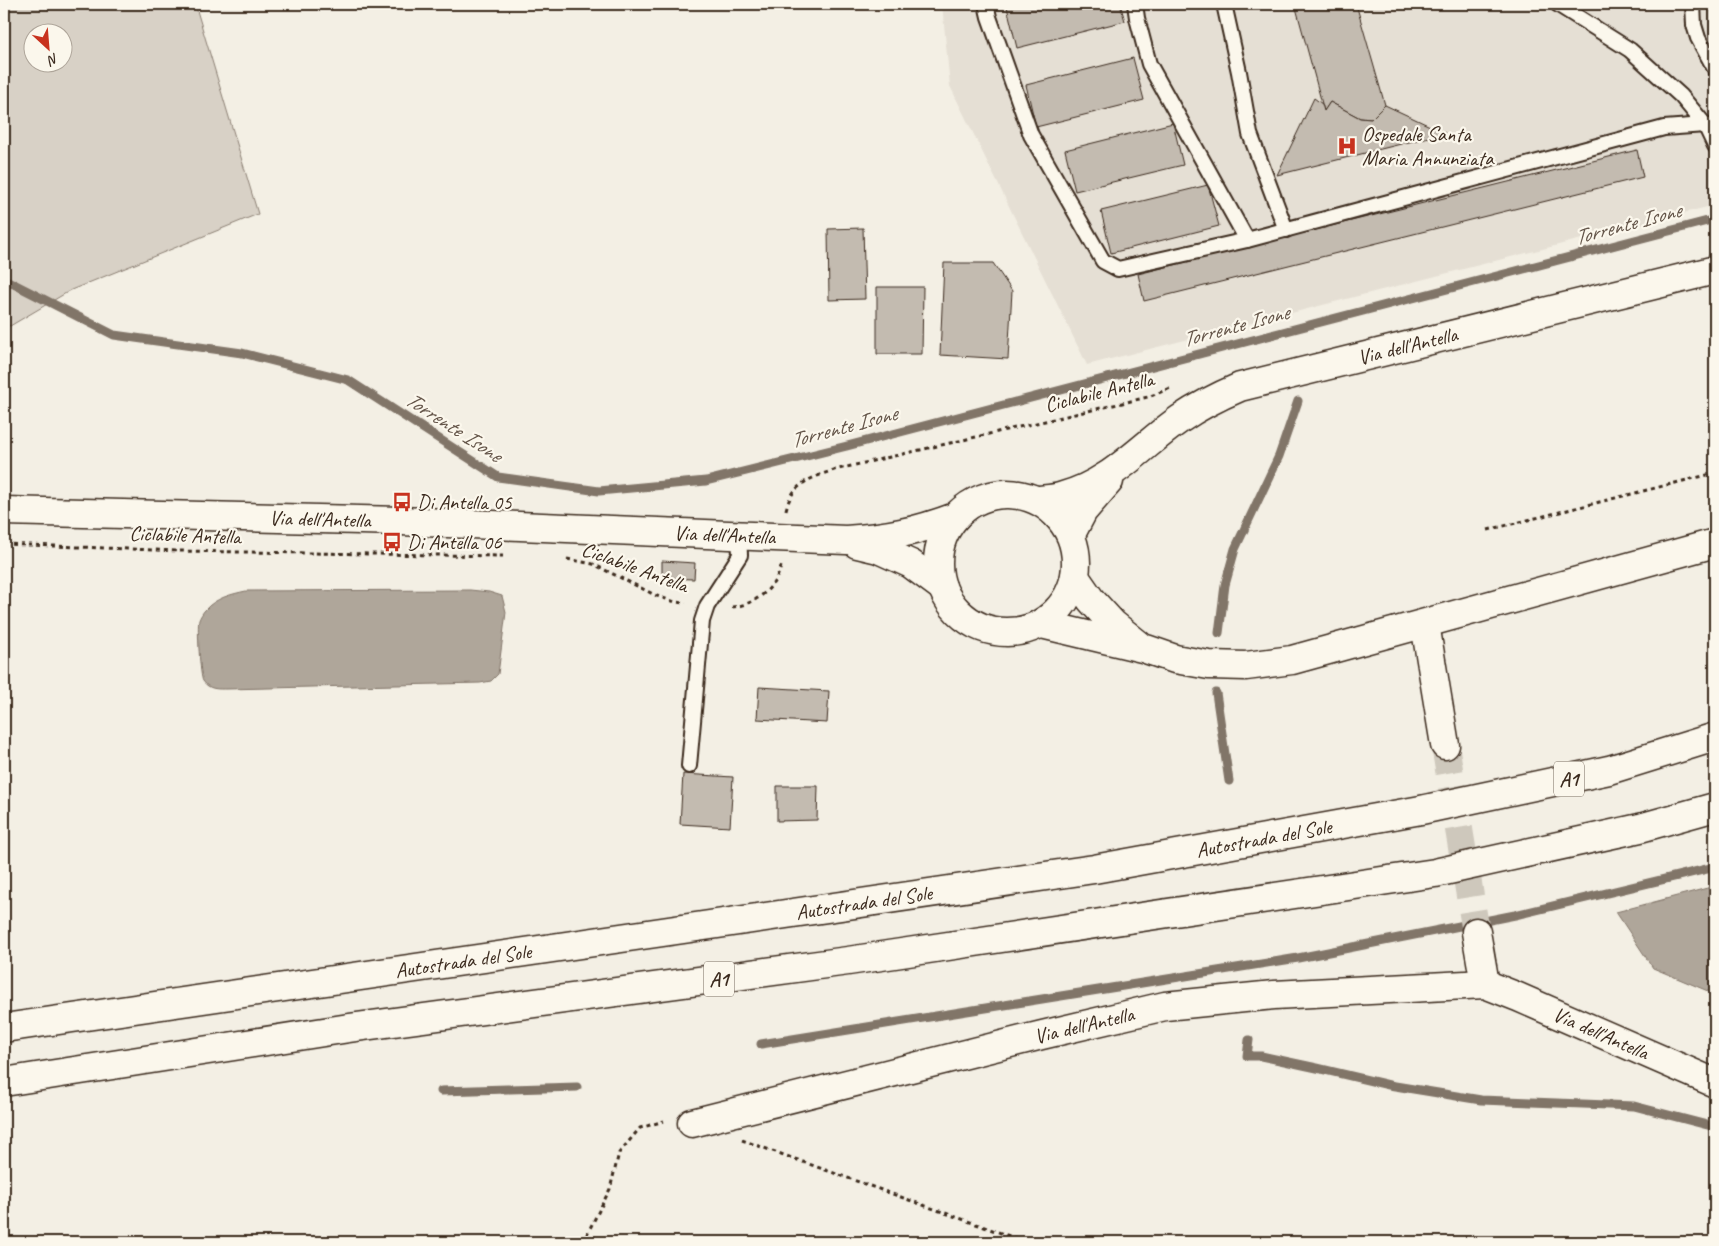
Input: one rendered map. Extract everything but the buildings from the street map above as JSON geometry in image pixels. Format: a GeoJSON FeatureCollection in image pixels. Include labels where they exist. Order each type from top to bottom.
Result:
{"type":"FeatureCollection","features":[{"type":"Feature","properties":{"kind":"main road","name":"Via dell'Antella"},"geometry":{"type":"LineString","coordinates":[[1037,500],[1062,496],[1091,486],[1120,467],[1179,420],[1212,399],[1240,387],[1715,270]]}},
{"type":"Feature","properties":{"kind":"main road","name":"Via dell'Antella"},"geometry":{"type":"LineString","coordinates":[[1071,534],[1083,511],[1120,467]]}},
{"type":"Feature","properties":{"kind":"main road","name":"Via dell'Antella"},"geometry":{"type":"LineString","coordinates":[[1010,494],[1037,500],[1050,508],[1062,520],[1071,534],[1077,563],[1075,578],[1068,596],[1057,612],[1041,624],[1022,631],[1002,632],[982,628],[965,619],[951,605],[942,587],[938,569],[939,550],[944,533],[955,518],[968,506],[984,498],[1010,494]]}},
{"type":"Feature","properties":{"kind":"main road","name":"Via dell'Antella"},"geometry":{"type":"LineString","coordinates":[[4,511],[402,521],[846,540],[883,538],[922,530],[955,518]]}},
{"type":"Feature","properties":{"kind":"main road","name":"Via dell'Antella"},"geometry":{"type":"LineString","coordinates":[[846,540],[878,550],[911,564],[942,587]]}},
{"type":"Feature","properties":{"kind":"main road"},"geometry":{"type":"LineString","coordinates":[[1041,624],[1146,650],[1175,660],[1200,664],[1246,666],[1292,660],[1715,543]]}},
{"type":"Feature","properties":{"kind":"main road"},"geometry":{"type":"LineString","coordinates":[[1075,578],[1091,600],[1113,624],[1146,650]]}},
{"type":"Feature","properties":{"kind":"main road"},"geometry":{"type":"LineString","coordinates":[[1424,624],[1445,746]]}},
{"type":"Feature","properties":{"kind":"main road","name":"Autostrada del Sole"},"geometry":{"type":"LineString","coordinates":[[4,1028],[1094,870],[1421,810],[1581,776],[1609,770],[1715,738]]}},
{"type":"Feature","properties":{"kind":"main road","name":"A1"},"geometry":{"type":"LineString","coordinates":[[4,1082],[349,1028],[857,960],[1435,873],[1640,828],[1715,806]]}},
{"type":"Feature","properties":{"kind":"main road"},"geometry":{"type":"LineString","coordinates":[[1476,932],[1485,984]]}},
{"type":"Feature","properties":{"kind":"main road","name":"Via dell'Antella"},"geometry":{"type":"LineString","coordinates":[[692,1123],[1042,1034],[1165,1006],[1274,995],[1485,984],[1715,1083]]}},
{"type":"Feature","properties":{"kind":"lane"},"geometry":{"type":"LineString","coordinates":[[986,4],[989,18],[1031,135],[1103,261],[1118,269],[1286,230],[1664,128],[1710,126]]}},
{"type":"Feature","properties":{"kind":"lane"},"geometry":{"type":"LineString","coordinates":[[1135,4],[1149,64],[1247,240]]}},
{"type":"Feature","properties":{"kind":"lane"},"geometry":{"type":"LineString","coordinates":[[1224,4],[1240,72],[1250,134],[1286,230]]}},
{"type":"Feature","properties":{"kind":"lane"},"geometry":{"type":"LineString","coordinates":[[1557,4],[1630,50],[1681,96],[1710,126],[1715,146]]}},
{"type":"Feature","properties":{"kind":"lane"},"geometry":{"type":"LineString","coordinates":[[1693,4],[1694,25],[1698,38],[1715,69]]}},
{"type":"Feature","properties":{"kind":"lane"},"geometry":{"type":"LineString","coordinates":[[689,766],[702,621],[706,606],[740,555],[739,535]]}},
{"type":"Feature","properties":{"kind":"path","name":"Ciclabile Antella"},"geometry":{"type":"LineString","coordinates":[[786,512],[792,494],[801,484],[808,479],[834,470],[1148,397],[1178,386]]}},
{"type":"Feature","properties":{"kind":"path"},"geometry":{"type":"LineString","coordinates":[[1488,530],[1715,473]]}},
{"type":"Feature","properties":{"kind":"path","name":"Ciclabile Antella"},"geometry":{"type":"LineString","coordinates":[[4,544],[180,551],[506,556]]}},
{"type":"Feature","properties":{"kind":"path","name":"Ciclabile Antella"},"geometry":{"type":"LineString","coordinates":[[565,558],[593,564],[657,596],[675,602],[723,608],[739,607],[759,599],[771,587],[780,572],[782,561]]}},
{"type":"Feature","properties":{"kind":"path"},"geometry":{"type":"LineString","coordinates":[[584,1242],[610,1189],[619,1153],[640,1128],[661,1121],[692,1123]]}},
{"type":"Feature","properties":{"kind":"path"},"geometry":{"type":"LineString","coordinates":[[737,1139],[1026,1242]]}},
{"type":"Feature","properties":{"kind":"shaded area"},"geometry":{"type":"Polygon","coordinates":[[[4,4],[195,4],[258,214],[71,290],[10,326],[4,324],[4,4]]]}},
{"type":"Feature","properties":{"kind":"shaded area","name":"Ospedale Santa Maria Annunziata"},"geometry":{"type":"Polygon","coordinates":[[[942,4],[1715,4],[1715,205],[1087,365],[950,86],[942,4]]]}},
{"type":"Feature","properties":{"kind":"shaded area"},"geometry":{"type":"Polygon","coordinates":[[[470,590],[489,592],[502,596],[506,612],[498,674],[491,681],[480,683],[217,689],[205,684],[203,681],[199,651],[199,620],[209,606],[230,595],[246,591],[470,590]]]}},
{"type":"Feature","properties":{"kind":"shaded area"},"geometry":{"type":"Polygon","coordinates":[[[1715,886],[1715,994],[1653,968],[1616,912],[1715,886]]]}},
{"type":"Feature","properties":{"kind":"waterway","name":"Torrente Isone"},"geometry":{"type":"LineString","coordinates":[[4,279],[114,335],[242,353],[348,380],[498,477],[599,491],[706,481],[847,446],[1715,219]]}},
{"type":"Feature","properties":{"kind":"waterway"},"geometry":{"type":"LineString","coordinates":[[1219,633],[1225,585],[1235,549],[1279,456],[1298,401]]}},
{"type":"Feature","properties":{"kind":"waterway"},"geometry":{"type":"LineString","coordinates":[[1216,693],[1229,781]]}},
{"type":"Feature","properties":{"kind":"waterway"},"geometry":{"type":"LineString","coordinates":[[761,1044],[1298,958],[1515,915],[1715,867]]}},
{"type":"Feature","properties":{"kind":"waterway"},"geometry":{"type":"LineString","coordinates":[[1249,1040],[1247,1056],[1261,1056],[1389,1085],[1481,1100],[1634,1106],[1715,1127]]}},
{"type":"Feature","properties":{"kind":"waterway"},"geometry":{"type":"LineString","coordinates":[[441,1091],[577,1087]]}},
{"type":"Feature","properties":{"kind":"tunnel"},"geometry":{"type":"LineString","coordinates":[[1445,745],[1476,932]]}},
{"type":"Feature","properties":{"kind":"place","name":"Ospedale Santa Maria Annunziata"},"geometry":{"type":"Point","coordinates":[1347,146]}},
{"type":"Feature","properties":{"kind":"place","name":"Di Antella 05"},"geometry":{"type":"Point","coordinates":[402,502]}},
{"type":"Feature","properties":{"kind":"place","name":"Di Antella 06"},"geometry":{"type":"Point","coordinates":[392,542]}}]}
